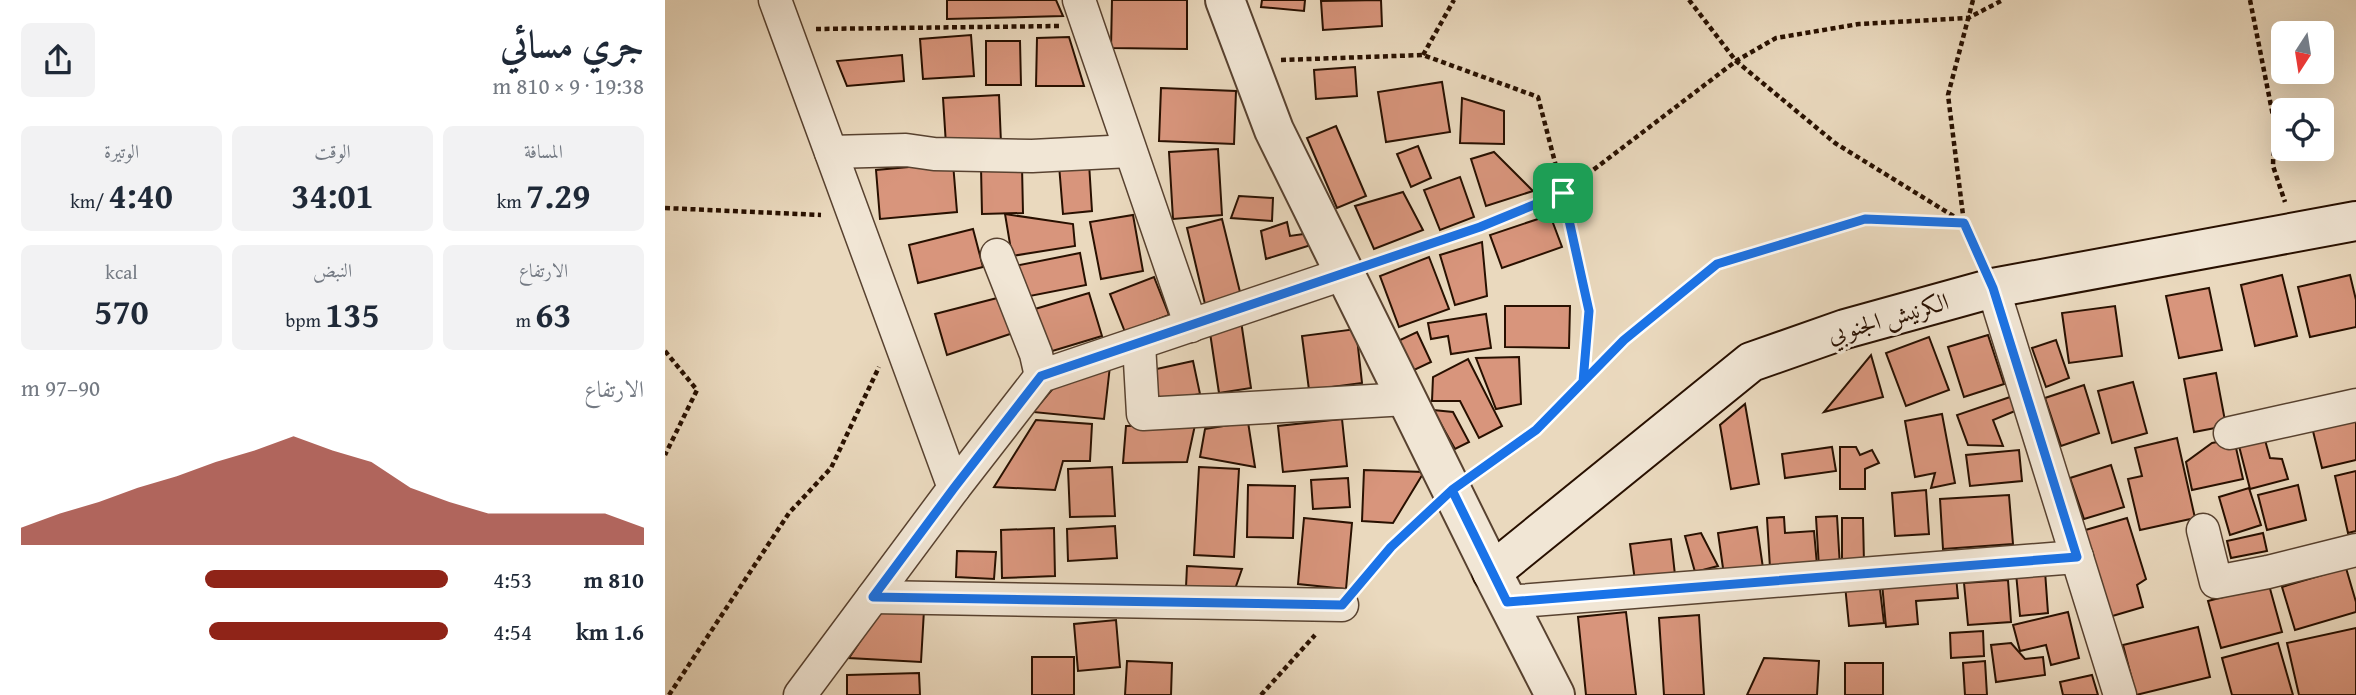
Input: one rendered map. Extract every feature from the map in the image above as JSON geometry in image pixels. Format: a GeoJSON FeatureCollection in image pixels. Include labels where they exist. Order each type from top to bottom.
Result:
{"type":"FeatureCollection","features":[{"type":"Feature","properties":{"kind":"main road"},"geometry":{"type":"LineString","coordinates":[[1226,0],[1274,130],[1555,695]]}},
{"type":"Feature","properties":{"kind":"main road","name":"الكرنيش الجنوبي"},"geometry":{"type":"LineString","coordinates":[[1499,587],[1751,362],[1845,329],[1993,288],[2356,221]]}},
{"type":"Feature","properties":{"kind":"street"},"geometry":{"type":"LineString","coordinates":[[775,0],[954,488]]}},
{"type":"Feature","properties":{"kind":"street"},"geometry":{"type":"LineString","coordinates":[[1083,12],[1191,326]]}},
{"type":"Feature","properties":{"kind":"street"},"geometry":{"type":"LineString","coordinates":[[831,152],[906,150],[934,154],[1032,156],[1131,151]]}},
{"type":"Feature","properties":{"kind":"street"},"geometry":{"type":"LineString","coordinates":[[997,255],[1036,354],[1041,376]]}},
{"type":"Feature","properties":{"kind":"street"},"geometry":{"type":"LineString","coordinates":[[800,695],[1041,376],[1346,273]]}},
{"type":"Feature","properties":{"kind":"street"},"geometry":{"type":"LineString","coordinates":[[1993,288],[2120,695]]}},
{"type":"Feature","properties":{"kind":"street"},"geometry":{"type":"LineString","coordinates":[[1139,344],[1143,414],[1407,399]]}},
{"type":"Feature","properties":{"kind":"street"},"geometry":{"type":"LineString","coordinates":[[2230,433],[2356,405]]}},
{"type":"Feature","properties":{"kind":"street"},"geometry":{"type":"LineString","coordinates":[[2203,530],[2216,582],[2356,550]]}},
{"type":"Feature","properties":{"kind":"street"},"geometry":{"type":"LineString","coordinates":[[1499,587],[2077,557]]}},
{"type":"Feature","properties":{"kind":"street"},"geometry":{"type":"LineString","coordinates":[[873,597],[1342,605]]}},
{"type":"Feature","properties":{"kind":"path"},"geometry":{"type":"LineString","coordinates":[[1423,55],[1454,0]]}},
{"type":"Feature","properties":{"kind":"path"},"geometry":{"type":"LineString","coordinates":[[1689,0],[1736,61],[1835,143],[1964,223]]}},
{"type":"Feature","properties":{"kind":"path"},"geometry":{"type":"LineString","coordinates":[[1973,0],[1948,94],[1964,223],[1993,288]]}},
{"type":"Feature","properties":{"kind":"path"},"geometry":{"type":"LineString","coordinates":[[1346,273],[1480,227],[1563,193],[1736,61],[1776,38],[1859,24],[1968,18],[2003,0]]}},
{"type":"Feature","properties":{"kind":"path"},"geometry":{"type":"LineString","coordinates":[[2250,0],[2274,121],[2273,166],[2296,233]]}},
{"type":"Feature","properties":{"kind":"path"},"geometry":{"type":"LineString","coordinates":[[785,29],[1083,12]]}},
{"type":"Feature","properties":{"kind":"path"},"geometry":{"type":"LineString","coordinates":[[1248,61],[1423,55],[1538,97],[1589,311],[1583,382]]}},
{"type":"Feature","properties":{"kind":"path"},"geometry":{"type":"LineString","coordinates":[[665,208],[854,216]]}},
{"type":"Feature","properties":{"kind":"path"},"geometry":{"type":"LineString","coordinates":[[1261,695],[1391,547],[1452,490],[1536,430],[1624,340],[1717,264],[1865,219],[1964,223]]}},
{"type":"Feature","properties":{"kind":"path"},"geometry":{"type":"LineString","coordinates":[[669,695],[789,513],[831,468],[896,330]]}},
{"type":"Feature","properties":{"kind":"path"},"geometry":{"type":"LineString","coordinates":[[665,351],[697,390],[665,455]]}},
{"type":"Feature","properties":{"kind":"building"},"geometry":{"type":"Polygon","coordinates":[[[947,0],[1056,0],[1063,16],[947,19],[947,0]]]}},
{"type":"Feature","properties":{"kind":"building"},"geometry":{"type":"Polygon","coordinates":[[[1112,0],[1187,0],[1187,49],[1111,48],[1112,0]]]}},
{"type":"Feature","properties":{"kind":"building"},"geometry":{"type":"Polygon","coordinates":[[[1262,0],[1305,0],[1304,11],[1261,7],[1262,0]]]}},
{"type":"Feature","properties":{"kind":"building"},"geometry":{"type":"Polygon","coordinates":[[[1381,0],[1382,26],[1323,30],[1321,1],[1381,0]]]}},
{"type":"Feature","properties":{"kind":"building"},"geometry":{"type":"Polygon","coordinates":[[[971,35],[974,76],[923,79],[920,39],[971,35]]]}},
{"type":"Feature","properties":{"kind":"building"},"geometry":{"type":"Polygon","coordinates":[[[1069,37],[1084,86],[1036,86],[1037,38],[1069,37]]]}},
{"type":"Feature","properties":{"kind":"building"},"geometry":{"type":"Polygon","coordinates":[[[986,41],[1020,41],[1021,85],[986,85],[986,41]]]}},
{"type":"Feature","properties":{"kind":"building"},"geometry":{"type":"Polygon","coordinates":[[[902,55],[904,81],[847,86],[837,61],[902,55]]]}},
{"type":"Feature","properties":{"kind":"building"},"geometry":{"type":"Polygon","coordinates":[[[1355,67],[1357,96],[1316,99],[1314,70],[1355,67]]]}},
{"type":"Feature","properties":{"kind":"building"},"geometry":{"type":"Polygon","coordinates":[[[1442,82],[1450,132],[1386,142],[1378,92],[1442,82]]]}},
{"type":"Feature","properties":{"kind":"building"},"geometry":{"type":"Polygon","coordinates":[[[1161,88],[1236,91],[1234,144],[1159,141],[1161,88]]]}},
{"type":"Feature","properties":{"kind":"building"},"geometry":{"type":"Polygon","coordinates":[[[999,95],[1001,143],[946,145],[943,98],[999,95]]]}},
{"type":"Feature","properties":{"kind":"building"},"geometry":{"type":"Polygon","coordinates":[[[1462,98],[1504,111],[1504,144],[1460,143],[1462,98]]]}},
{"type":"Feature","properties":{"kind":"building"},"geometry":{"type":"Polygon","coordinates":[[[1336,126],[1366,196],[1337,208],[1307,138],[1336,126]]]}},
{"type":"Feature","properties":{"kind":"building"},"geometry":{"type":"Polygon","coordinates":[[[1418,146],[1431,178],[1411,187],[1397,154],[1418,146]]]}},
{"type":"Feature","properties":{"kind":"building"},"geometry":{"type":"Polygon","coordinates":[[[1218,149],[1222,215],[1173,219],[1169,152],[1218,149]]]}},
{"type":"Feature","properties":{"kind":"building"},"geometry":{"type":"Polygon","coordinates":[[[1494,152],[1533,191],[1486,206],[1471,159],[1494,152]]]}},
{"type":"Feature","properties":{"kind":"building"},"geometry":{"type":"Polygon","coordinates":[[[953,163],[957,212],[880,219],[876,170],[953,163]]]}},
{"type":"Feature","properties":{"kind":"building"},"geometry":{"type":"Polygon","coordinates":[[[1089,163],[1092,211],[1063,214],[1059,165],[1089,163]]]}},
{"type":"Feature","properties":{"kind":"building"},"geometry":{"type":"Polygon","coordinates":[[[1022,166],[1023,213],[982,214],[981,167],[1022,166]]]}},
{"type":"Feature","properties":{"kind":"building"},"geometry":{"type":"Polygon","coordinates":[[[1460,177],[1474,217],[1440,230],[1424,190],[1460,177]]]}},
{"type":"Feature","properties":{"kind":"building"},"geometry":{"type":"Polygon","coordinates":[[[1403,192],[1423,230],[1374,249],[1355,206],[1403,192]]]}},
{"type":"Feature","properties":{"kind":"building"},"geometry":{"type":"Polygon","coordinates":[[[1239,196],[1273,198],[1272,221],[1231,218],[1239,196]]]}},
{"type":"Feature","properties":{"kind":"building"},"geometry":{"type":"Polygon","coordinates":[[[1005,214],[1073,224],[1075,246],[1012,256],[1005,214]]]}},
{"type":"Feature","properties":{"kind":"building"},"geometry":{"type":"Polygon","coordinates":[[[1133,215],[1143,271],[1101,279],[1090,222],[1133,215]]]}},
{"type":"Feature","properties":{"kind":"building"},"geometry":{"type":"Polygon","coordinates":[[[1550,215],[1562,247],[1502,268],[1490,235],[1550,215]]]}},
{"type":"Feature","properties":{"kind":"building"},"geometry":{"type":"Polygon","coordinates":[[[1222,219],[1241,296],[1205,304],[1187,228],[1222,219]]]}},
{"type":"Feature","properties":{"kind":"building"},"geometry":{"type":"Polygon","coordinates":[[[1287,222],[1290,236],[1311,233],[1311,245],[1266,259],[1261,231],[1287,222]]]}},
{"type":"Feature","properties":{"kind":"building"},"geometry":{"type":"Polygon","coordinates":[[[973,229],[983,267],[918,283],[909,245],[973,229]]]}},
{"type":"Feature","properties":{"kind":"building"},"geometry":{"type":"Polygon","coordinates":[[[1482,242],[1487,296],[1455,305],[1440,255],[1482,242]]]}},
{"type":"Feature","properties":{"kind":"building"},"geometry":{"type":"Polygon","coordinates":[[[1080,253],[1086,285],[1030,296],[1010,267],[1080,253]]]}},
{"type":"Feature","properties":{"kind":"building"},"geometry":{"type":"Polygon","coordinates":[[[1429,257],[1449,309],[1399,327],[1380,276],[1429,257]]]}},
{"type":"Feature","properties":{"kind":"building"},"geometry":{"type":"Polygon","coordinates":[[[2282,275],[2297,336],[2255,346],[2241,285],[2282,275]]]}},
{"type":"Feature","properties":{"kind":"building"},"geometry":{"type":"Polygon","coordinates":[[[2350,275],[2356,300],[2356,327],[2310,337],[2298,287],[2350,275]]]}},
{"type":"Feature","properties":{"kind":"building"},"geometry":{"type":"Polygon","coordinates":[[[1154,277],[1169,315],[1125,332],[1110,294],[1154,277]]]}},
{"type":"Feature","properties":{"kind":"building"},"geometry":{"type":"Polygon","coordinates":[[[2209,288],[2222,350],[2179,358],[2166,296],[2209,288]]]}},
{"type":"Feature","properties":{"kind":"building"},"geometry":{"type":"Polygon","coordinates":[[[1089,293],[1102,336],[1049,352],[1035,309],[1089,293]]]}},
{"type":"Feature","properties":{"kind":"building"},"geometry":{"type":"Polygon","coordinates":[[[1005,296],[1019,331],[947,355],[935,314],[1005,296]]]}},
{"type":"Feature","properties":{"kind":"building"},"geometry":{"type":"Polygon","coordinates":[[[1505,306],[1570,306],[1569,348],[1505,347],[1505,306]]]}},
{"type":"Feature","properties":{"kind":"building"},"geometry":{"type":"Polygon","coordinates":[[[2115,306],[2122,356],[2069,363],[2062,313],[2115,306]]]}},
{"type":"Feature","properties":{"kind":"building"},"geometry":{"type":"Polygon","coordinates":[[[1486,314],[1491,348],[1451,354],[1448,336],[1431,339],[1428,323],[1486,314]]]}},
{"type":"Feature","properties":{"kind":"building"},"geometry":{"type":"Polygon","coordinates":[[[1241,321],[1251,388],[1219,393],[1209,326],[1241,321]]]}},
{"type":"Feature","properties":{"kind":"building"},"geometry":{"type":"Polygon","coordinates":[[[1356,329],[1362,383],[1309,390],[1302,336],[1356,329]]]}},
{"type":"Feature","properties":{"kind":"building"},"geometry":{"type":"Polygon","coordinates":[[[1417,332],[1431,362],[1412,371],[1398,341],[1417,332]]]}},
{"type":"Feature","properties":{"kind":"building"},"geometry":{"type":"Polygon","coordinates":[[[1988,335],[2004,384],[1964,397],[1948,347],[1988,335]]]}},
{"type":"Feature","properties":{"kind":"building"},"geometry":{"type":"Polygon","coordinates":[[[1929,337],[1949,390],[1906,406],[1886,353],[1929,337]]]}},
{"type":"Feature","properties":{"kind":"building"},"geometry":{"type":"Polygon","coordinates":[[[2056,340],[2069,378],[2046,387],[2032,348],[2056,340]]]}},
{"type":"Feature","properties":{"kind":"building"},"geometry":{"type":"Polygon","coordinates":[[[1871,355],[1883,397],[1824,412],[1871,355]]]}},
{"type":"Feature","properties":{"kind":"building"},"geometry":{"type":"Polygon","coordinates":[[[1519,357],[1521,404],[1496,409],[1476,358],[1519,357]]]}},
{"type":"Feature","properties":{"kind":"building"},"geometry":{"type":"Polygon","coordinates":[[[1468,359],[1502,426],[1479,438],[1460,401],[1432,401],[1433,377],[1468,359]]]}},
{"type":"Feature","properties":{"kind":"building"},"geometry":{"type":"Polygon","coordinates":[[[1193,361],[1200,394],[1159,402],[1152,370],[1193,361]]]}},
{"type":"Feature","properties":{"kind":"building"},"geometry":{"type":"Polygon","coordinates":[[[1110,366],[1104,419],[1033,412],[1055,386],[1110,366]]]}},
{"type":"Feature","properties":{"kind":"building"},"geometry":{"type":"Polygon","coordinates":[[[2216,373],[2226,426],[2194,432],[2184,379],[2216,373]]]}},
{"type":"Feature","properties":{"kind":"building"},"geometry":{"type":"Polygon","coordinates":[[[2133,382],[2147,433],[2112,443],[2098,391],[2133,382]]]}},
{"type":"Feature","properties":{"kind":"building"},"geometry":{"type":"Polygon","coordinates":[[[2084,385],[2099,433],[2061,446],[2045,398],[2084,385]]]}},
{"type":"Feature","properties":{"kind":"building"},"geometry":{"type":"Polygon","coordinates":[[[2016,395],[2015,411],[1993,420],[2003,446],[1968,445],[1957,415],[2016,395]]]}},
{"type":"Feature","properties":{"kind":"building"},"geometry":{"type":"Polygon","coordinates":[[[1745,404],[1759,484],[1731,489],[1720,425],[1745,404]]]}},
{"type":"Feature","properties":{"kind":"building"},"geometry":{"type":"Polygon","coordinates":[[[1433,410],[1453,412],[1469,442],[1455,449],[1433,410]]]}},
{"type":"Feature","properties":{"kind":"building"},"geometry":{"type":"Polygon","coordinates":[[[1942,414],[1955,483],[1931,488],[1935,473],[1915,477],[1905,421],[1942,414]]]}},
{"type":"Feature","properties":{"kind":"building"},"geometry":{"type":"Polygon","coordinates":[[[1342,419],[1347,466],[1283,472],[1278,426],[1342,419]]]}},
{"type":"Feature","properties":{"kind":"building"},"geometry":{"type":"Polygon","coordinates":[[[2356,419],[2356,460],[2322,468],[2312,427],[2356,419]]]}},
{"type":"Feature","properties":{"kind":"building"},"geometry":{"type":"Polygon","coordinates":[[[1036,420],[1092,424],[1090,461],[1063,461],[1055,490],[994,487],[1036,420]]]}},
{"type":"Feature","properties":{"kind":"building"},"geometry":{"type":"Polygon","coordinates":[[[1248,422],[1255,467],[1200,457],[1205,429],[1248,422]]]}},
{"type":"Feature","properties":{"kind":"building"},"geometry":{"type":"Polygon","coordinates":[[[1195,425],[1187,462],[1123,463],[1126,426],[1195,425]]]}},
{"type":"Feature","properties":{"kind":"building"},"geometry":{"type":"Polygon","coordinates":[[[2177,438],[2195,518],[2140,530],[2128,479],[2142,476],[2135,448],[2177,438]]]}},
{"type":"Feature","properties":{"kind":"building"},"geometry":{"type":"Polygon","coordinates":[[[2234,439],[2243,479],[2192,490],[2186,462],[2212,443],[2234,439]]]}},
{"type":"Feature","properties":{"kind":"building"},"geometry":{"type":"Polygon","coordinates":[[[2265,440],[2270,458],[2282,459],[2288,479],[2250,489],[2239,446],[2265,440]]]}},
{"type":"Feature","properties":{"kind":"building"},"geometry":{"type":"Polygon","coordinates":[[[1832,447],[1836,471],[1785,478],[1782,454],[1832,447]]]}},
{"type":"Feature","properties":{"kind":"building"},"geometry":{"type":"Polygon","coordinates":[[[1840,447],[1856,447],[1860,455],[1872,450],[1879,463],[1865,469],[1865,489],[1840,489],[1840,447]]]}},
{"type":"Feature","properties":{"kind":"building"},"geometry":{"type":"Polygon","coordinates":[[[2019,450],[2022,481],[1970,486],[1966,455],[2019,450]]]}},
{"type":"Feature","properties":{"kind":"building"},"geometry":{"type":"Polygon","coordinates":[[[2111,465],[2124,507],[2084,519],[2070,478],[2111,465]]]}},
{"type":"Feature","properties":{"kind":"building"},"geometry":{"type":"Polygon","coordinates":[[[1112,467],[1115,516],[1070,517],[1068,469],[1112,467]]]}},
{"type":"Feature","properties":{"kind":"building"},"geometry":{"type":"Polygon","coordinates":[[[1199,467],[1239,469],[1234,557],[1194,555],[1199,467]]]}},
{"type":"Feature","properties":{"kind":"building"},"geometry":{"type":"Polygon","coordinates":[[[1364,470],[1424,472],[1393,523],[1362,521],[1364,470]]]}},
{"type":"Feature","properties":{"kind":"building"},"geometry":{"type":"Polygon","coordinates":[[[2356,471],[2356,531],[2348,533],[2335,476],[2356,471]]]}},
{"type":"Feature","properties":{"kind":"building"},"geometry":{"type":"Polygon","coordinates":[[[1348,478],[1350,507],[1313,509],[1311,480],[1348,478]]]}},
{"type":"Feature","properties":{"kind":"building"},"geometry":{"type":"Polygon","coordinates":[[[1248,485],[1295,486],[1293,538],[1247,537],[1248,485]]]}},
{"type":"Feature","properties":{"kind":"building"},"geometry":{"type":"Polygon","coordinates":[[[2298,485],[2306,520],[2267,530],[2258,495],[2298,485]]]}},
{"type":"Feature","properties":{"kind":"building"},"geometry":{"type":"Polygon","coordinates":[[[2249,488],[2261,525],[2230,535],[2219,497],[2249,488]]]}},
{"type":"Feature","properties":{"kind":"building"},"geometry":{"type":"Polygon","coordinates":[[[1926,490],[1929,534],[1895,536],[1892,493],[1926,490]]]}},
{"type":"Feature","properties":{"kind":"building"},"geometry":{"type":"Polygon","coordinates":[[[2009,495],[2013,544],[1943,549],[1940,499],[2009,495]]]}},
{"type":"Feature","properties":{"kind":"building"},"geometry":{"type":"Polygon","coordinates":[[[1837,516],[1840,567],[1819,568],[1816,517],[1837,516]]]}},
{"type":"Feature","properties":{"kind":"building"},"geometry":{"type":"Polygon","coordinates":[[[1784,517],[1785,533],[1814,531],[1817,565],[1770,568],[1767,518],[1784,517]]]}},
{"type":"Feature","properties":{"kind":"building"},"geometry":{"type":"Polygon","coordinates":[[[1304,518],[1352,523],[1346,589],[1298,584],[1304,518]]]}},
{"type":"Feature","properties":{"kind":"building"},"geometry":{"type":"Polygon","coordinates":[[[1842,518],[1863,518],[1864,563],[1842,563],[1842,518]]]}},
{"type":"Feature","properties":{"kind":"building"},"geometry":{"type":"Polygon","coordinates":[[[2127,518],[2146,579],[2137,585],[2143,607],[2109,617],[2082,531],[2127,518]]]}},
{"type":"Feature","properties":{"kind":"building"},"geometry":{"type":"Polygon","coordinates":[[[1115,526],[1117,558],[1068,561],[1067,529],[1115,526]]]}},
{"type":"Feature","properties":{"kind":"building"},"geometry":{"type":"Polygon","coordinates":[[[1757,527],[1763,568],[1724,575],[1718,533],[1757,527]]]}},
{"type":"Feature","properties":{"kind":"building"},"geometry":{"type":"Polygon","coordinates":[[[1054,528],[1055,576],[1002,578],[1001,530],[1054,528]]]}},
{"type":"Feature","properties":{"kind":"building"},"geometry":{"type":"Polygon","coordinates":[[[1701,533],[1718,566],[1695,572],[1685,536],[1701,533]]]}},
{"type":"Feature","properties":{"kind":"building"},"geometry":{"type":"Polygon","coordinates":[[[2263,533],[2267,551],[2231,558],[2227,541],[2263,533]]]}},
{"type":"Feature","properties":{"kind":"building"},"geometry":{"type":"Polygon","coordinates":[[[1671,539],[1675,575],[1635,581],[1630,544],[1671,539]]]}},
{"type":"Feature","properties":{"kind":"building"},"geometry":{"type":"Polygon","coordinates":[[[957,551],[996,552],[994,579],[956,577],[957,551]]]}},
{"type":"Feature","properties":{"kind":"building"},"geometry":{"type":"Polygon","coordinates":[[[1187,566],[1242,569],[1235,589],[1186,587],[1187,566]]]}},
{"type":"Feature","properties":{"kind":"building"},"geometry":{"type":"Polygon","coordinates":[[[2346,568],[2356,602],[2356,612],[2295,630],[2282,587],[2346,568]]]}},
{"type":"Feature","properties":{"kind":"building"},"geometry":{"type":"Polygon","coordinates":[[[2045,571],[2048,613],[2020,616],[2016,573],[2045,571]]]}},
{"type":"Feature","properties":{"kind":"building"},"geometry":{"type":"Polygon","coordinates":[[[1956,576],[1958,598],[1916,601],[1918,624],[1886,627],[1882,583],[1956,576]]]}},
{"type":"Feature","properties":{"kind":"building"},"geometry":{"type":"Polygon","coordinates":[[[2008,580],[2011,622],[1968,625],[1964,583],[2008,580]]]}},
{"type":"Feature","properties":{"kind":"building"},"geometry":{"type":"Polygon","coordinates":[[[1879,581],[1884,623],[1849,626],[1845,585],[1879,581]]]}},
{"type":"Feature","properties":{"kind":"building"},"geometry":{"type":"Polygon","coordinates":[[[2269,585],[2282,632],[2221,648],[2208,601],[2269,585]]]}},
{"type":"Feature","properties":{"kind":"building"},"geometry":{"type":"Polygon","coordinates":[[[883,607],[924,610],[921,662],[849,658],[883,607]]]}},
{"type":"Feature","properties":{"kind":"building"},"geometry":{"type":"Polygon","coordinates":[[[1626,612],[1636,695],[1586,695],[1578,617],[1626,612]]]}},
{"type":"Feature","properties":{"kind":"building"},"geometry":{"type":"Polygon","coordinates":[[[2068,612],[2079,658],[2051,665],[2046,645],[2020,651],[2013,625],[2068,612]]]}},
{"type":"Feature","properties":{"kind":"building"},"geometry":{"type":"Polygon","coordinates":[[[1699,615],[1704,695],[1664,695],[1659,618],[1699,615]]]}},
{"type":"Feature","properties":{"kind":"building"},"geometry":{"type":"Polygon","coordinates":[[[1116,620],[1120,667],[1078,671],[1074,624],[1116,620]]]}},
{"type":"Feature","properties":{"kind":"building"},"geometry":{"type":"Polygon","coordinates":[[[2198,627],[2210,677],[2136,695],[2123,645],[2198,627]]]}},
{"type":"Feature","properties":{"kind":"building"},"geometry":{"type":"Polygon","coordinates":[[[2356,628],[2356,695],[2299,695],[2287,643],[2356,628]]]}},
{"type":"Feature","properties":{"kind":"building"},"geometry":{"type":"Polygon","coordinates":[[[1983,631],[1984,656],[1951,658],[1950,633],[1983,631]]]}},
{"type":"Feature","properties":{"kind":"building"},"geometry":{"type":"Polygon","coordinates":[[[2011,643],[2025,659],[2043,657],[2045,675],[1996,682],[1991,645],[2011,643]]]}},
{"type":"Feature","properties":{"kind":"building"},"geometry":{"type":"Polygon","coordinates":[[[2278,643],[2293,695],[2232,695],[2222,658],[2278,643]]]}},
{"type":"Feature","properties":{"kind":"building"},"geometry":{"type":"Polygon","coordinates":[[[1032,657],[1074,657],[1074,695],[1032,695],[1032,657]]]}},
{"type":"Feature","properties":{"kind":"building"},"geometry":{"type":"Polygon","coordinates":[[[1764,658],[1819,661],[1817,695],[1747,695],[1764,658]]]}},
{"type":"Feature","properties":{"kind":"building"},"geometry":{"type":"Polygon","coordinates":[[[1127,661],[1172,663],[1171,695],[1125,695],[1127,661]]]}},
{"type":"Feature","properties":{"kind":"building"},"geometry":{"type":"Polygon","coordinates":[[[1985,661],[1987,695],[1965,695],[1963,663],[1985,661]]]}},
{"type":"Feature","properties":{"kind":"building"},"geometry":{"type":"Polygon","coordinates":[[[1845,663],[1883,663],[1883,695],[1845,695],[1845,663]]]}},
{"type":"Feature","properties":{"kind":"building"},"geometry":{"type":"Polygon","coordinates":[[[919,673],[920,695],[847,695],[847,675],[919,673]]]}},
{"type":"Feature","properties":{"kind":"building"},"geometry":{"type":"Polygon","coordinates":[[[2092,675],[2098,695],[2063,695],[2060,682],[2092,675]]]}},
{"type":"Feature","properties":{"kind":"route"},"geometry":{"type":"LineString","coordinates":[[1563,193],[1480,227],[1041,376],[873,597],[1342,605],[1391,547],[1452,490],[1536,430],[1624,340],[1717,264],[1865,219],[1964,223],[1993,288],[2077,557],[1507,602],[1452,490],[1536,430],[1583,382],[1589,311],[1563,193]]}}]}
